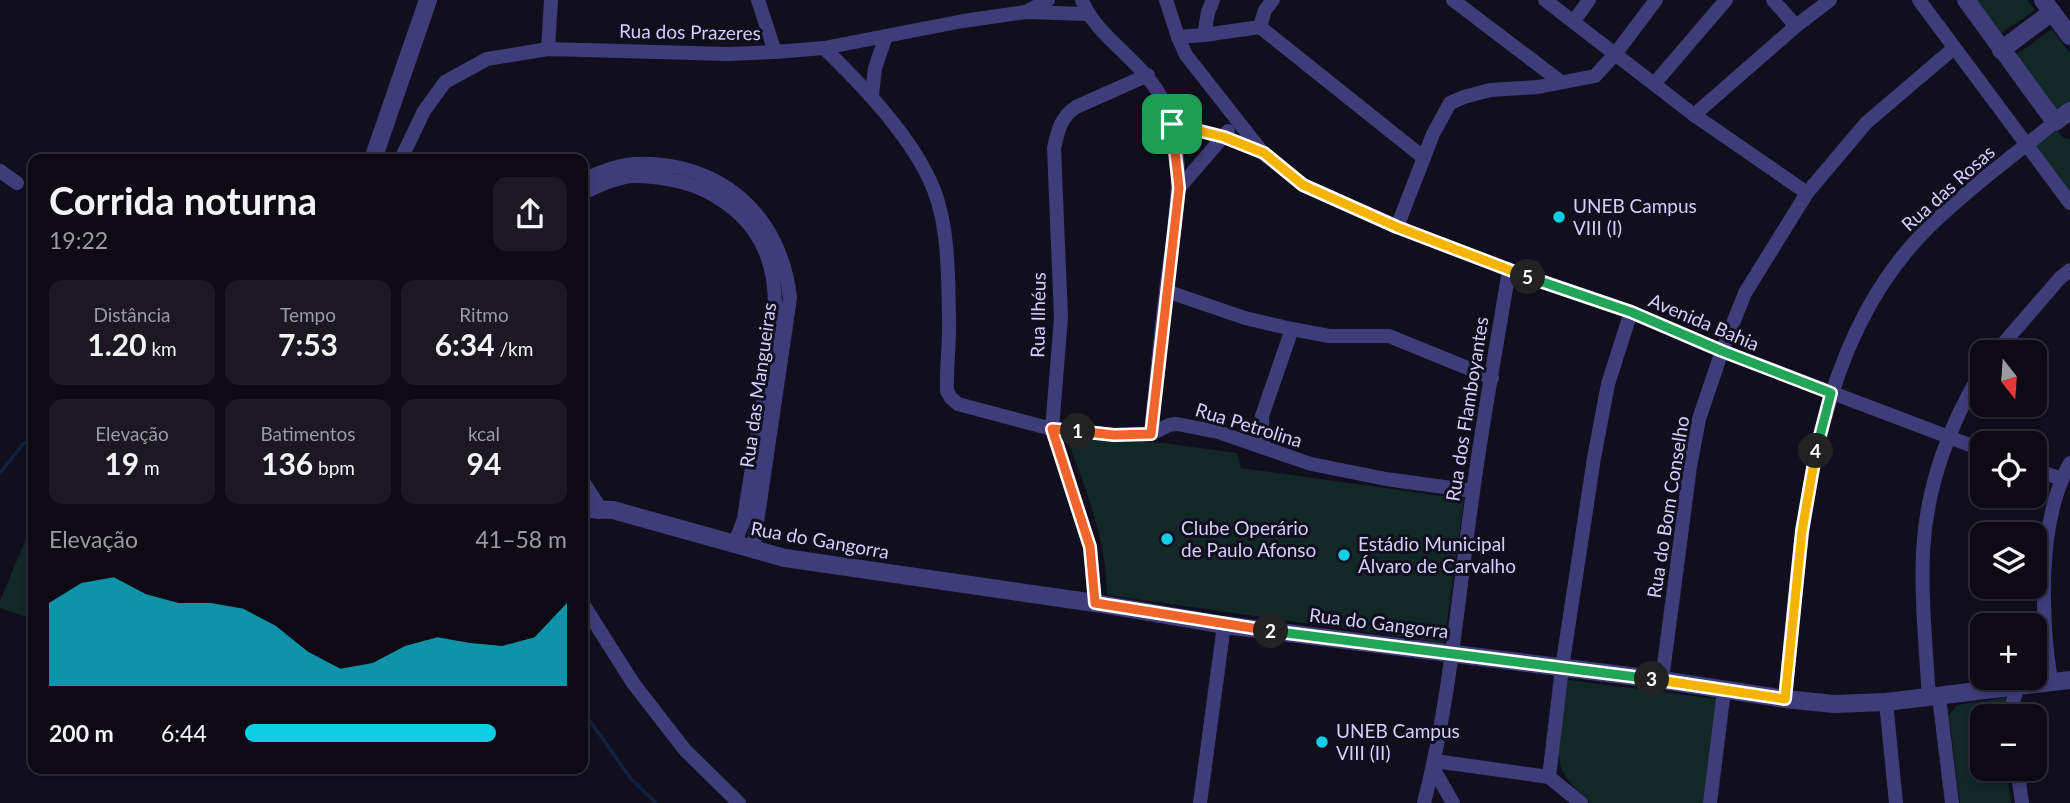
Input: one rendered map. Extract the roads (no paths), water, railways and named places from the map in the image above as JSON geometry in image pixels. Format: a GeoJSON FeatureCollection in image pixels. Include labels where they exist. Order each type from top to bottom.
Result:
{"type":"FeatureCollection","features":[{"type":"Feature","properties":{"kind":"street"},"geometry":{"type":"LineString","coordinates":[[375,154],[428,0]]}},
{"type":"Feature","properties":{"kind":"street"},"geometry":{"type":"LineString","coordinates":[[548,49],[551,0]]}},
{"type":"Feature","properties":{"kind":"street"},"geometry":{"type":"LineString","coordinates":[[758,0],[775,52]]}},
{"type":"Feature","properties":{"kind":"street","name":"Rua dos Prazeres"},"geometry":{"type":"LineString","coordinates":[[1026,12],[1048,0]]}},
{"type":"Feature","properties":{"kind":"street","name":"Avenida Bahia"},"geometry":{"type":"LineString","coordinates":[[1166,0],[1186,55],[1264,153],[1303,185],[1397,227],[1509,270],[1631,312],[1722,351],[1970,445]]}},
{"type":"Feature","properties":{"kind":"street"},"geometry":{"type":"LineString","coordinates":[[1204,35],[1213,0]]}},
{"type":"Feature","properties":{"kind":"street"},"geometry":{"type":"LineString","coordinates":[[1260,27],[1265,10],[1273,0]]}},
{"type":"Feature","properties":{"kind":"street"},"geometry":{"type":"LineString","coordinates":[[1453,0],[1561,82]]}},
{"type":"Feature","properties":{"kind":"street"},"geometry":{"type":"LineString","coordinates":[[1545,0],[1694,115],[1807,193]]}},
{"type":"Feature","properties":{"kind":"street"},"geometry":{"type":"LineString","coordinates":[[1574,21],[1589,0]]}},
{"type":"Feature","properties":{"kind":"street"},"geometry":{"type":"LineString","coordinates":[[1397,227],[1433,134],[1450,103],[1490,90],[1538,88],[1595,76],[1656,0]]}},
{"type":"Feature","properties":{"kind":"street"},"geometry":{"type":"LineString","coordinates":[[1654,84],[1726,0]]}},
{"type":"Feature","properties":{"kind":"street"},"geometry":{"type":"LineString","coordinates":[[1773,0],[1796,26]]}},
{"type":"Feature","properties":{"kind":"street"},"geometry":{"type":"LineString","coordinates":[[1694,115],[1830,0]]}},
{"type":"Feature","properties":{"kind":"street"},"geometry":{"type":"LineString","coordinates":[[1919,0],[2070,203]]}},
{"type":"Feature","properties":{"kind":"street"},"geometry":{"type":"LineString","coordinates":[[1966,0],[2055,122],[2070,111]]}},
{"type":"Feature","properties":{"kind":"street"},"geometry":{"type":"LineString","coordinates":[[2001,50],[2048,6],[2070,36]]}},
{"type":"Feature","properties":{"kind":"street"},"geometry":{"type":"LineString","coordinates":[[1085,7],[1147,75],[1163,100],[1172,124],[1179,188],[1151,434]]}},
{"type":"Feature","properties":{"kind":"street","name":"Rua dos Prazeres"},"geometry":{"type":"LineString","coordinates":[[403,154],[424,111],[445,82],[487,59],[548,49],[728,54],[824,48],[1026,12],[1085,7]]}},
{"type":"Feature","properties":{"kind":"street"},"geometry":{"type":"LineString","coordinates":[[1178,37],[1260,27],[1423,158]]}},
{"type":"Feature","properties":{"kind":"street"},"geometry":{"type":"LineString","coordinates":[[872,94],[874,68],[886,36]]}},
{"type":"Feature","properties":{"kind":"street"},"geometry":{"type":"LineString","coordinates":[[824,48],[872,94]]}},
{"type":"Feature","properties":{"kind":"street","name":"Rua do Bom Conselho"},"geometry":{"type":"LineString","coordinates":[[1662,680],[1690,467],[1699,419],[1745,293],[1807,193],[1866,123],[1954,48]]}},
{"type":"Feature","properties":{"kind":"street","name":"Rua Ilhéus"},"geometry":{"type":"LineString","coordinates":[[1095,603],[1090,547],[1052,429],[1061,317],[1054,148],[1066,114],[1147,75]]}},
{"type":"Feature","properties":{"kind":"street","name":"Rua Petrolina"},"geometry":{"type":"LineString","coordinates":[[872,94],[918,159],[934,191],[939,209],[947,263],[947,382],[951,398],[958,404],[1052,429],[1114,435],[1151,434],[1177,424],[1218,432],[1311,464],[1386,479],[1473,491]]}},
{"type":"Feature","properties":{"kind":"street"},"geometry":{"type":"LineString","coordinates":[[1179,188],[1237,119]]}},
{"type":"Feature","properties":{"kind":"street","name":"Rua das Rosas"},"geometry":{"type":"LineString","coordinates":[[1785,699],[1802,531],[1817,446],[1831,393],[1871,305],[1892,270],[1928,228],[2055,122]]}},
{"type":"Feature","properties":{"kind":"street","name":"Avenida Bahia"},"geometry":{"type":"LineString","coordinates":[[1172,124],[1224,137],[1264,153]]}},
{"type":"Feature","properties":{"kind":"street","name":"Rua das Mangueiras"},"geometry":{"type":"LineString","coordinates":[[588,179],[632,170],[676,167],[691,177],[722,184],[740,205],[772,234],[774,254],[788,279],[790,298],[744,519],[734,545]]}},
{"type":"Feature","properties":{"kind":"street","name":"Rua das Mangueiras"},"geometry":{"type":"LineString","coordinates":[[588,191],[632,170]]}},
{"type":"Feature","properties":{"kind":"street"},"geometry":{"type":"LineString","coordinates":[[0,171],[17,183]]}},
{"type":"Feature","properties":{"kind":"street","name":"Rua dos Flamboyantes"},"geometry":{"type":"LineString","coordinates":[[1424,803],[1434,764],[1452,653],[1473,491],[1509,270]]}},
{"type":"Feature","properties":{"kind":"street"},"geometry":{"type":"LineString","coordinates":[[2006,340],[2070,270]]}},
{"type":"Feature","properties":{"kind":"street"},"geometry":{"type":"LineString","coordinates":[[1166,291],[1245,318],[1292,330],[1329,336],[1389,337],[1492,378]]}},
{"type":"Feature","properties":{"kind":"street"},"geometry":{"type":"LineString","coordinates":[[1549,777],[1562,668],[1594,458],[1608,384],[1631,312]]}},
{"type":"Feature","properties":{"kind":"street"},"geometry":{"type":"LineString","coordinates":[[1263,446],[1262,416],[1292,330]]}},
{"type":"Feature","properties":{"kind":"street","name":"Rua das Mangueiras"},"geometry":{"type":"LineString","coordinates":[[753,550],[775,373]]}},
{"type":"Feature","properties":{"kind":"street"},"geometry":{"type":"LineString","coordinates":[[1952,803],[1934,697],[1923,552],[1931,494],[1949,437],[1970,392]]}},
{"type":"Feature","properties":{"kind":"street"},"geometry":{"type":"LineString","coordinates":[[2051,682],[2045,644],[2044,570],[2047,540],[2061,479],[2070,463]]}},
{"type":"Feature","properties":{"kind":"street"},"geometry":{"type":"LineString","coordinates":[[2047,474],[2061,479]]}},
{"type":"Feature","properties":{"kind":"street","name":"Rua do Gangorra"},"geometry":{"type":"LineString","coordinates":[[591,510],[613,510],[785,558],[1095,603],[1224,625],[1662,680],[1785,699],[1834,704],[1886,702],[1993,690]]}},
{"type":"Feature","properties":{"kind":"street"},"geometry":{"type":"LineString","coordinates":[[588,612],[633,683],[685,750],[739,803]]}},
{"type":"Feature","properties":{"kind":"street"},"geometry":{"type":"LineString","coordinates":[[1200,803],[1224,625]]}},
{"type":"Feature","properties":{"kind":"street","name":"Rua do Gangorra"},"geometry":{"type":"LineString","coordinates":[[2047,683],[2070,680]]}},
{"type":"Feature","properties":{"kind":"street"},"geometry":{"type":"LineString","coordinates":[[1710,803],[1724,691]]}},
{"type":"Feature","properties":{"kind":"street"},"geometry":{"type":"LineString","coordinates":[[1886,702],[1896,803]]}},
{"type":"Feature","properties":{"kind":"street"},"geometry":{"type":"LineString","coordinates":[[1434,764],[1549,777],[1581,803]]}},
{"type":"Feature","properties":{"kind":"street"},"geometry":{"type":"LineString","coordinates":[[1434,764],[1453,803]]}},
{"type":"Feature","properties":{"kind":"street"},"geometry":{"type":"LineString","coordinates":[[2019,781],[2022,803]]}},
{"type":"Feature","properties":{"kind":"waterway"},"geometry":{"type":"LineString","coordinates":[[0,473],[28,442]]}},
{"type":"Feature","properties":{"kind":"waterway"},"geometry":{"type":"LineString","coordinates":[[588,718],[631,779],[656,803]]}},
{"type":"Feature","properties":{"kind":"place","name":"UNEB Campus VIII (I)"},"geometry":{"type":"Point","coordinates":[1559,217]}},
{"type":"Feature","properties":{"kind":"place","name":"Clube Operário de Paulo Afonso"},"geometry":{"type":"Point","coordinates":[1167,539]}},
{"type":"Feature","properties":{"kind":"place","name":"Estádio Municipal Álvaro de Carvalho"},"geometry":{"type":"Point","coordinates":[1344,555]}},
{"type":"Feature","properties":{"kind":"place","name":"UNEB Campus VIII (II)"},"geometry":{"type":"Point","coordinates":[1322,742]}}]}
